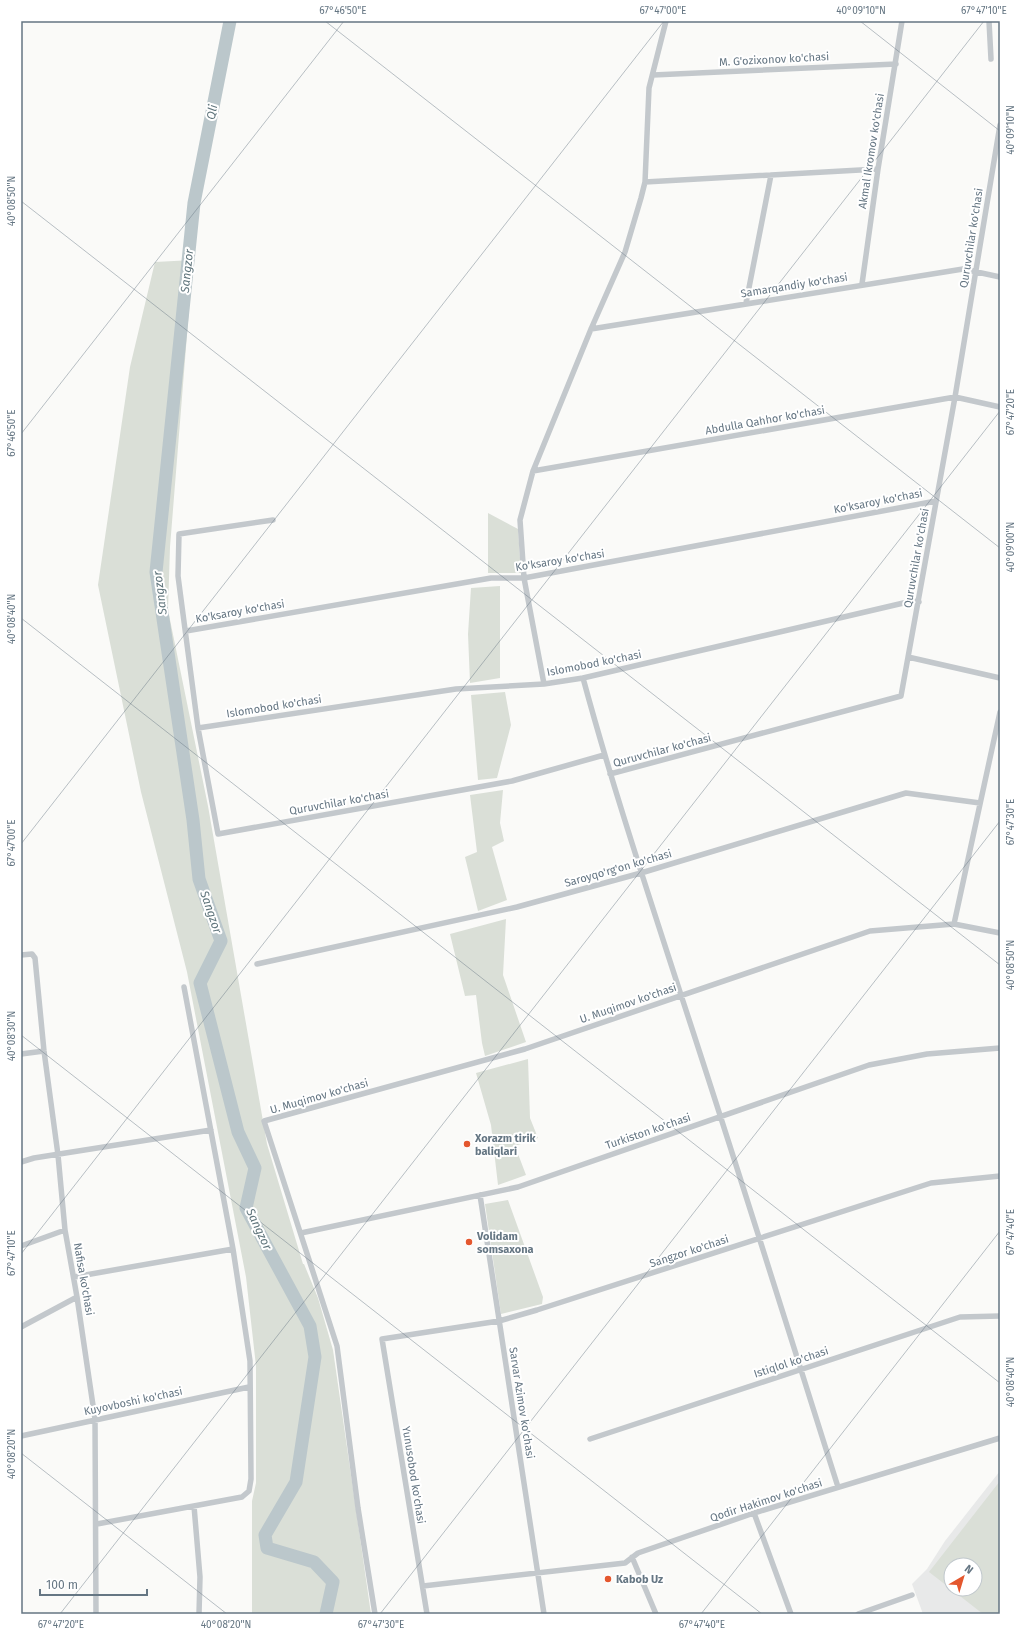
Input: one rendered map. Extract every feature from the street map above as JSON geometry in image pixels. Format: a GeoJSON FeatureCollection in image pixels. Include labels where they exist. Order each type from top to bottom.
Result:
{"type":"FeatureCollection","features":[{"type":"Feature","properties":{"kind":"street"},"geometry":{"type":"LineString","coordinates":[[544,684],[524,578],[520,520],[533,471],[591,329],[625,252],[645,182],[649,88],[666,21]]}},
{"type":"Feature","properties":{"kind":"street","name":"Akmal Ikromov ko'chasi"},"geometry":{"type":"LineString","coordinates":[[862,284],[878,169],[902,21]]}},
{"type":"Feature","properties":{"kind":"street"},"geometry":{"type":"LineString","coordinates":[[989,21],[991,59]]}},
{"type":"Feature","properties":{"kind":"street","name":"M. G'ozixonov ko'chasi"},"geometry":{"type":"LineString","coordinates":[[653,75],[896,64]]}},
{"type":"Feature","properties":{"kind":"street","name":"Quruvchilar ko'chasi"},"geometry":{"type":"LineString","coordinates":[[610,774],[901,696],[955,397],[1000,125]]}},
{"type":"Feature","properties":{"kind":"street"},"geometry":{"type":"LineString","coordinates":[[645,182],[878,169]]}},
{"type":"Feature","properties":{"kind":"street"},"geometry":{"type":"LineString","coordinates":[[746,303],[770,175]]}},
{"type":"Feature","properties":{"kind":"street","name":"Samarqandiy ko'chasi"},"geometry":{"type":"LineString","coordinates":[[591,329],[862,284],[963,269],[1000,277]]}},
{"type":"Feature","properties":{"kind":"street","name":"Abdulla Qahhor ko'chasi"},"geometry":{"type":"LineString","coordinates":[[533,471],[955,397],[1000,407]]}},
{"type":"Feature","properties":{"kind":"street","name":"Ko'ksaroy ko'chasi"},"geometry":{"type":"LineString","coordinates":[[186,631],[491,578],[524,578],[936,501]]}},
{"type":"Feature","properties":{"kind":"street"},"geometry":{"type":"LineString","coordinates":[[198,728],[178,576],[179,534],[273,520]]}},
{"type":"Feature","properties":{"kind":"street","name":"Islomobod ko'chasi"},"geometry":{"type":"LineString","coordinates":[[198,728],[456,689],[544,684],[583,678],[912,601],[919,602]]}},
{"type":"Feature","properties":{"kind":"street"},"geometry":{"type":"LineString","coordinates":[[908,657],[1000,678]]}},
{"type":"Feature","properties":{"kind":"street"},"geometry":{"type":"LineString","coordinates":[[583,678],[604,755],[641,873],[760,1238],[838,1487]]}},
{"type":"Feature","properties":{"kind":"street"},"geometry":{"type":"LineString","coordinates":[[954,924],[1000,712]]}},
{"type":"Feature","properties":{"kind":"street","name":"Quruvchilar ko'chasi"},"geometry":{"type":"LineString","coordinates":[[198,728],[218,834],[512,781],[604,755]]}},
{"type":"Feature","properties":{"kind":"street","name":"Saroyqo'rg'on ko'chasi"},"geometry":{"type":"LineString","coordinates":[[258,964],[517,907],[641,873],[906,793],[980,803]]}},
{"type":"Feature","properties":{"kind":"street","name":"U. Muqimov ko'chasi"},"geometry":{"type":"LineString","coordinates":[[301,1233],[264,1121],[525,1049],[870,931],[954,924],[1000,933]]}},
{"type":"Feature","properties":{"kind":"street","name":"Nafisa ko'chasi"},"geometry":{"type":"LineString","coordinates":[[24,955],[32,954],[35,958],[44,1051],[58,1155],[65,1230],[74,1277],[95,1419],[97,1524],[96,1614]]}},
{"type":"Feature","properties":{"kind":"street"},"geometry":{"type":"LineString","coordinates":[[97,1524],[242,1497],[249,1491],[251,1480],[249,1386],[250,1361],[233,1249],[184,987]]}},
{"type":"Feature","properties":{"kind":"street","name":"Turkiston ko'chasi"},"geometry":{"type":"LineString","coordinates":[[301,1233],[518,1187],[869,1064],[927,1054],[1000,1048]]}},
{"type":"Feature","properties":{"kind":"street"},"geometry":{"type":"LineString","coordinates":[[21,1054],[44,1051]]}},
{"type":"Feature","properties":{"kind":"street"},"geometry":{"type":"LineString","coordinates":[[21,1162],[34,1158],[211,1130]]}},
{"type":"Feature","properties":{"kind":"street","name":"Sangzor ko'chasi"},"geometry":{"type":"LineString","coordinates":[[382,1339],[499,1321],[931,1183],[1000,1176]]}},
{"type":"Feature","properties":{"kind":"street","name":"Sarvar Azimov ko'chasi"},"geometry":{"type":"LineString","coordinates":[[480,1195],[544,1614]]}},
{"type":"Feature","properties":{"kind":"street"},"geometry":{"type":"LineString","coordinates":[[21,1246],[65,1230]]}},
{"type":"Feature","properties":{"kind":"street"},"geometry":{"type":"LineString","coordinates":[[301,1233],[337,1346],[358,1508],[375,1614]]}},
{"type":"Feature","properties":{"kind":"street"},"geometry":{"type":"LineString","coordinates":[[74,1277],[233,1249]]}},
{"type":"Feature","properties":{"kind":"street"},"geometry":{"type":"LineString","coordinates":[[21,1327],[77,1297]]}},
{"type":"Feature","properties":{"kind":"street","name":"Istiqlol ko'chasi"},"geometry":{"type":"LineString","coordinates":[[590,1439],[960,1317],[1000,1316]]}},
{"type":"Feature","properties":{"kind":"street","name":"Yunusobod ko'chasi"},"geometry":{"type":"LineString","coordinates":[[382,1339],[427,1614]]}},
{"type":"Feature","properties":{"kind":"street","name":"Kuyovboshi ko'chasi"},"geometry":{"type":"LineString","coordinates":[[21,1436],[249,1386]]}},
{"type":"Feature","properties":{"kind":"street","name":"Qodir Hakimov ko'chasi"},"geometry":{"type":"LineString","coordinates":[[423,1586],[625,1563],[638,1553],[754,1513],[1000,1438]]}},
{"type":"Feature","properties":{"kind":"street"},"geometry":{"type":"LineString","coordinates":[[194,1506],[200,1577],[199,1614]]}},
{"type":"Feature","properties":{"kind":"street"},"geometry":{"type":"LineString","coordinates":[[754,1513],[791,1614]]}},
{"type":"Feature","properties":{"kind":"street"},"geometry":{"type":"LineString","coordinates":[[632,1557],[656,1614]]}},
{"type":"Feature","properties":{"kind":"street"},"geometry":{"type":"LineString","coordinates":[[858,1614],[912,1595]]}},
{"type":"Feature","properties":{"kind":"shaded area"},"geometry":{"type":"Polygon","coordinates":[[[193,260],[170,547],[168,610],[208,806],[267,1144],[303,1264],[318,1298],[333,1350],[371,1614],[252,1614],[252,1501],[256,1483],[256,1366],[246,1277],[187,972],[141,792],[98,585],[130,367],[155,262],[193,260]]]}},
{"type":"Feature","properties":{"kind":"shaded area"},"geometry":{"type":"Polygon","coordinates":[[[488,513],[518,529],[521,573],[488,573],[488,513]]]}},
{"type":"Feature","properties":{"kind":"shaded area"},"geometry":{"type":"Polygon","coordinates":[[[500,586],[500,678],[470,683],[468,634],[471,588],[500,586]]]}},
{"type":"Feature","properties":{"kind":"shaded area"},"geometry":{"type":"Polygon","coordinates":[[[505,692],[511,725],[497,778],[478,780],[471,695],[505,692]]]}},
{"type":"Feature","properties":{"kind":"shaded area"},"geometry":{"type":"Polygon","coordinates":[[[503,790],[500,823],[504,841],[492,847],[507,900],[478,911],[465,857],[477,852],[470,795],[503,790]]]}},
{"type":"Feature","properties":{"kind":"shaded area"},"geometry":{"type":"Polygon","coordinates":[[[506,919],[503,975],[526,1042],[485,1056],[476,995],[465,996],[450,934],[506,919]]]}},
{"type":"Feature","properties":{"kind":"shaded area"},"geometry":{"type":"Polygon","coordinates":[[[528,1059],[530,1118],[538,1138],[515,1146],[526,1175],[498,1185],[491,1125],[476,1073],[528,1059]]]}},
{"type":"Feature","properties":{"kind":"shaded area"},"geometry":{"type":"Polygon","coordinates":[[[508,1200],[543,1297],[542,1304],[501,1314],[485,1204],[508,1200]]]}},
{"type":"Feature","properties":{"kind":"shaded area"},"geometry":{"type":"Polygon","coordinates":[[[1000,1471],[1000,1614],[923,1614],[912,1584],[927,1569],[945,1541],[1000,1471]]]}},
{"type":"Feature","properties":{"kind":"shaded area"},"geometry":{"type":"Polygon","coordinates":[[[1000,1481],[1000,1611],[997,1614],[983,1614],[961,1597],[983,1597],[983,1557],[943,1557],[943,1583],[929,1572],[1000,1481]]]}},
{"type":"Feature","properties":{"kind":"waterway","name":"Sangzor"},"geometry":{"type":"LineString","coordinates":[[230,21],[194,203],[156,572],[193,820],[199,879],[221,941],[200,983],[238,1132],[255,1168],[246,1208],[310,1326],[315,1357],[296,1482],[265,1535],[267,1548],[314,1562],[333,1582],[326,1614]]}},
{"type":"Feature","properties":{"kind":"place","name":"Xorazm tirik baliqlari"},"geometry":{"type":"Point","coordinates":[467,1144]}},
{"type":"Feature","properties":{"kind":"place","name":"Volidam somsaxona"},"geometry":{"type":"Point","coordinates":[469,1242]}},
{"type":"Feature","properties":{"kind":"place","name":"Kabob Uz"},"geometry":{"type":"Point","coordinates":[608,1579]}},
{"type":"Feature","properties":{"kind":"water label","name":"Qli"},"geometry":{"type":"Point","coordinates":[212,112]}}]}
